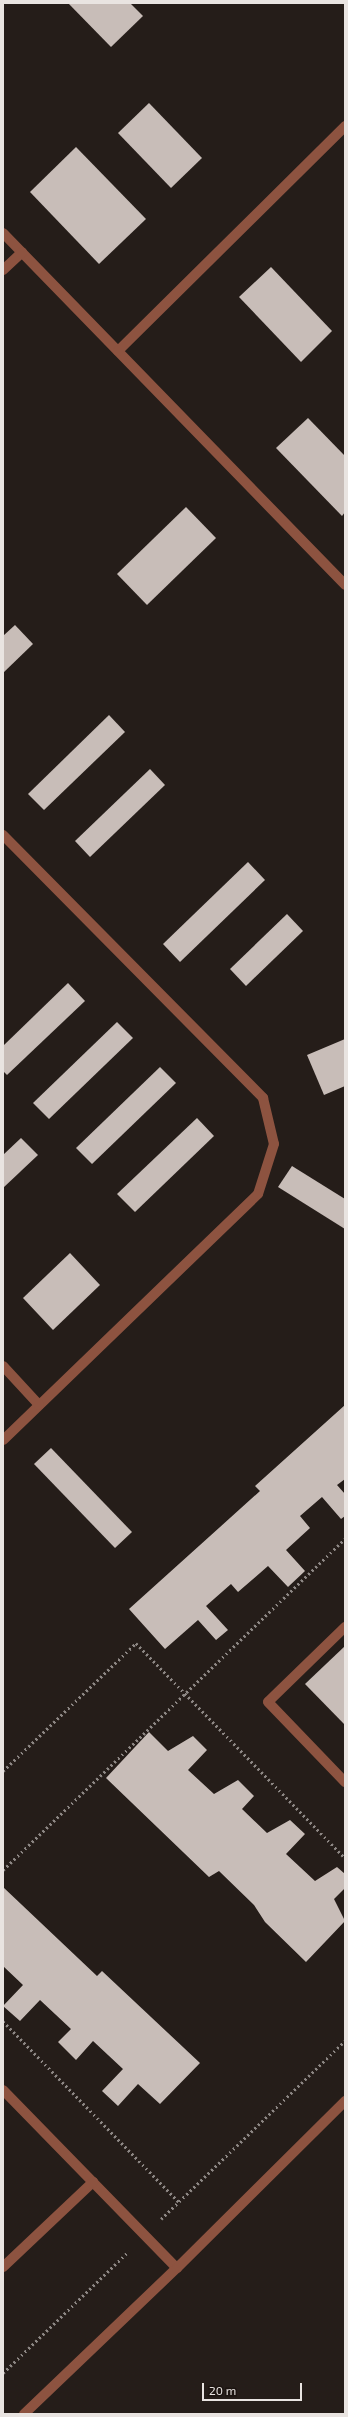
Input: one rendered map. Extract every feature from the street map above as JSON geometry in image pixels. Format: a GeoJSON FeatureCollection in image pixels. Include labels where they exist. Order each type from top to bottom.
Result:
{"type":"FeatureCollection","features":[{"type":"Feature","properties":{"kind":"lane"},"geometry":{"type":"LineString","coordinates":[[118,351],[345,126]]}},
{"type":"Feature","properties":{"kind":"lane"},"geometry":{"type":"LineString","coordinates":[[3,233],[345,585]]}},
{"type":"Feature","properties":{"kind":"lane"},"geometry":{"type":"LineString","coordinates":[[3,270],[22,252]]}},
{"type":"Feature","properties":{"kind":"lane"},"geometry":{"type":"LineString","coordinates":[[3,835],[263,1098],[274,1144],[258,1194],[3,1440]]}},
{"type":"Feature","properties":{"kind":"lane"},"geometry":{"type":"LineString","coordinates":[[3,1366],[39,1405]]}},
{"type":"Feature","properties":{"kind":"lane"},"geometry":{"type":"LineString","coordinates":[[343,1776],[268,1702],[345,1627]]}},
{"type":"Feature","properties":{"kind":"lane"},"geometry":{"type":"LineString","coordinates":[[3,2090],[177,2268]]}},
{"type":"Feature","properties":{"kind":"lane"},"geometry":{"type":"LineString","coordinates":[[24,2414],[177,2268],[345,2101]]}},
{"type":"Feature","properties":{"kind":"lane"},"geometry":{"type":"LineString","coordinates":[[3,2267],[93,2182]]}},
{"type":"Feature","properties":{"kind":"path"},"geometry":{"type":"LineString","coordinates":[[3,1870],[345,1538]]}},
{"type":"Feature","properties":{"kind":"path"},"geometry":{"type":"LineString","coordinates":[[3,1771],[136,1643],[345,1858]]}},
{"type":"Feature","properties":{"kind":"path"},"geometry":{"type":"LineString","coordinates":[[3,2021],[179,2202]]}},
{"type":"Feature","properties":{"kind":"path"},"geometry":{"type":"LineString","coordinates":[[3,2373],[345,2041]]}},
{"type":"Feature","properties":{"kind":"building"},"geometry":{"type":"Polygon","coordinates":[[[68,3],[130,3],[143,16],[111,47],[68,3]]]}},
{"type":"Feature","properties":{"kind":"building"},"geometry":{"type":"Polygon","coordinates":[[[149,103],[202,158],[171,188],[118,133],[149,103]]]}},
{"type":"Feature","properties":{"kind":"building"},"geometry":{"type":"Polygon","coordinates":[[[76,147],[146,219],[99,264],[30,192],[76,147]]]}},
{"type":"Feature","properties":{"kind":"building"},"geometry":{"type":"Polygon","coordinates":[[[271,267],[332,331],[301,362],[239,297],[271,267]]]}},
{"type":"Feature","properties":{"kind":"building"},"geometry":{"type":"Polygon","coordinates":[[[308,418],[345,456],[345,512],[342,516],[276,448],[308,418]]]}},
{"type":"Feature","properties":{"kind":"building"},"geometry":{"type":"Polygon","coordinates":[[[186,507],[216,538],[147,605],[117,574],[186,507]]]}},
{"type":"Feature","properties":{"kind":"building"},"geometry":{"type":"Polygon","coordinates":[[[15,625],[33,644],[3,673],[3,636],[15,625]]]}},
{"type":"Feature","properties":{"kind":"building"},"geometry":{"type":"Polygon","coordinates":[[[109,715],[125,732],[44,810],[28,794],[109,715]]]}},
{"type":"Feature","properties":{"kind":"building"},"geometry":{"type":"Polygon","coordinates":[[[150,769],[165,785],[90,857],[75,841],[150,769]]]}},
{"type":"Feature","properties":{"kind":"building"},"geometry":{"type":"Polygon","coordinates":[[[248,862],[265,880],[180,962],[163,944],[248,862]]]}},
{"type":"Feature","properties":{"kind":"building"},"geometry":{"type":"Polygon","coordinates":[[[287,914],[303,931],[246,986],[230,969],[287,914]]]}},
{"type":"Feature","properties":{"kind":"building"},"geometry":{"type":"Polygon","coordinates":[[[68,983],[85,1001],[7,1075],[3,1071],[3,1046],[68,983]]]}},
{"type":"Feature","properties":{"kind":"building"},"geometry":{"type":"Polygon","coordinates":[[[117,1022],[133,1038],[49,1119],[33,1103],[117,1022]]]}},
{"type":"Feature","properties":{"kind":"building"},"geometry":{"type":"Polygon","coordinates":[[[345,1039],[345,1086],[324,1095],[307,1055],[345,1039]]]}},
{"type":"Feature","properties":{"kind":"building"},"geometry":{"type":"Polygon","coordinates":[[[160,1067],[176,1083],[92,1164],[76,1148],[160,1067]]]}},
{"type":"Feature","properties":{"kind":"building"},"geometry":{"type":"Polygon","coordinates":[[[197,1118],[214,1136],[135,1212],[117,1194],[197,1118]]]}},
{"type":"Feature","properties":{"kind":"building"},"geometry":{"type":"Polygon","coordinates":[[[21,1138],[38,1155],[3,1188],[3,1155],[21,1138]]]}},
{"type":"Feature","properties":{"kind":"building"},"geometry":{"type":"Polygon","coordinates":[[[292,1166],[345,1199],[345,1229],[278,1187],[292,1166]]]}},
{"type":"Feature","properties":{"kind":"building"},"geometry":{"type":"Polygon","coordinates":[[[70,1253],[100,1285],[53,1330],[23,1298],[70,1253]]]}},
{"type":"Feature","properties":{"kind":"building"},"geometry":{"type":"Polygon","coordinates":[[[345,1405],[345,1479],[337,1485],[345,1494],[345,1516],[341,1519],[322,1497],[300,1516],[310,1528],[286,1550],[305,1571],[288,1587],[268,1566],[238,1592],[231,1584],[206,1606],[228,1630],[216,1640],[198,1620],[165,1649],[129,1609],[260,1491],[255,1486],[345,1405]]]}},
{"type":"Feature","properties":{"kind":"building"},"geometry":{"type":"Polygon","coordinates":[[[51,1448],[132,1532],[115,1548],[34,1464],[51,1448]]]}},
{"type":"Feature","properties":{"kind":"building"},"geometry":{"type":"Polygon","coordinates":[[[345,1646],[345,1725],[305,1684],[345,1646]]]}},
{"type":"Feature","properties":{"kind":"building"},"geometry":{"type":"Polygon","coordinates":[[[149,1732],[168,1751],[193,1736],[207,1750],[188,1770],[214,1794],[238,1780],[254,1796],[242,1809],[267,1833],[290,1820],[305,1834],[286,1854],[315,1881],[337,1867],[345,1874],[345,1888],[334,1899],[345,1921],[306,1962],[265,1922],[254,1905],[219,1871],[209,1877],[106,1778],[149,1732]]]}},
{"type":"Feature","properties":{"kind":"building"},"geometry":{"type":"Polygon","coordinates":[[[3,1887],[97,1976],[102,1971],[200,2063],[160,2104],[138,2084],[118,2106],[102,2091],[123,2069],[93,2041],[76,2060],[58,2042],[71,2029],[40,2000],[20,2021],[3,2006],[23,1985],[3,1966],[3,1887]]]}}]}
